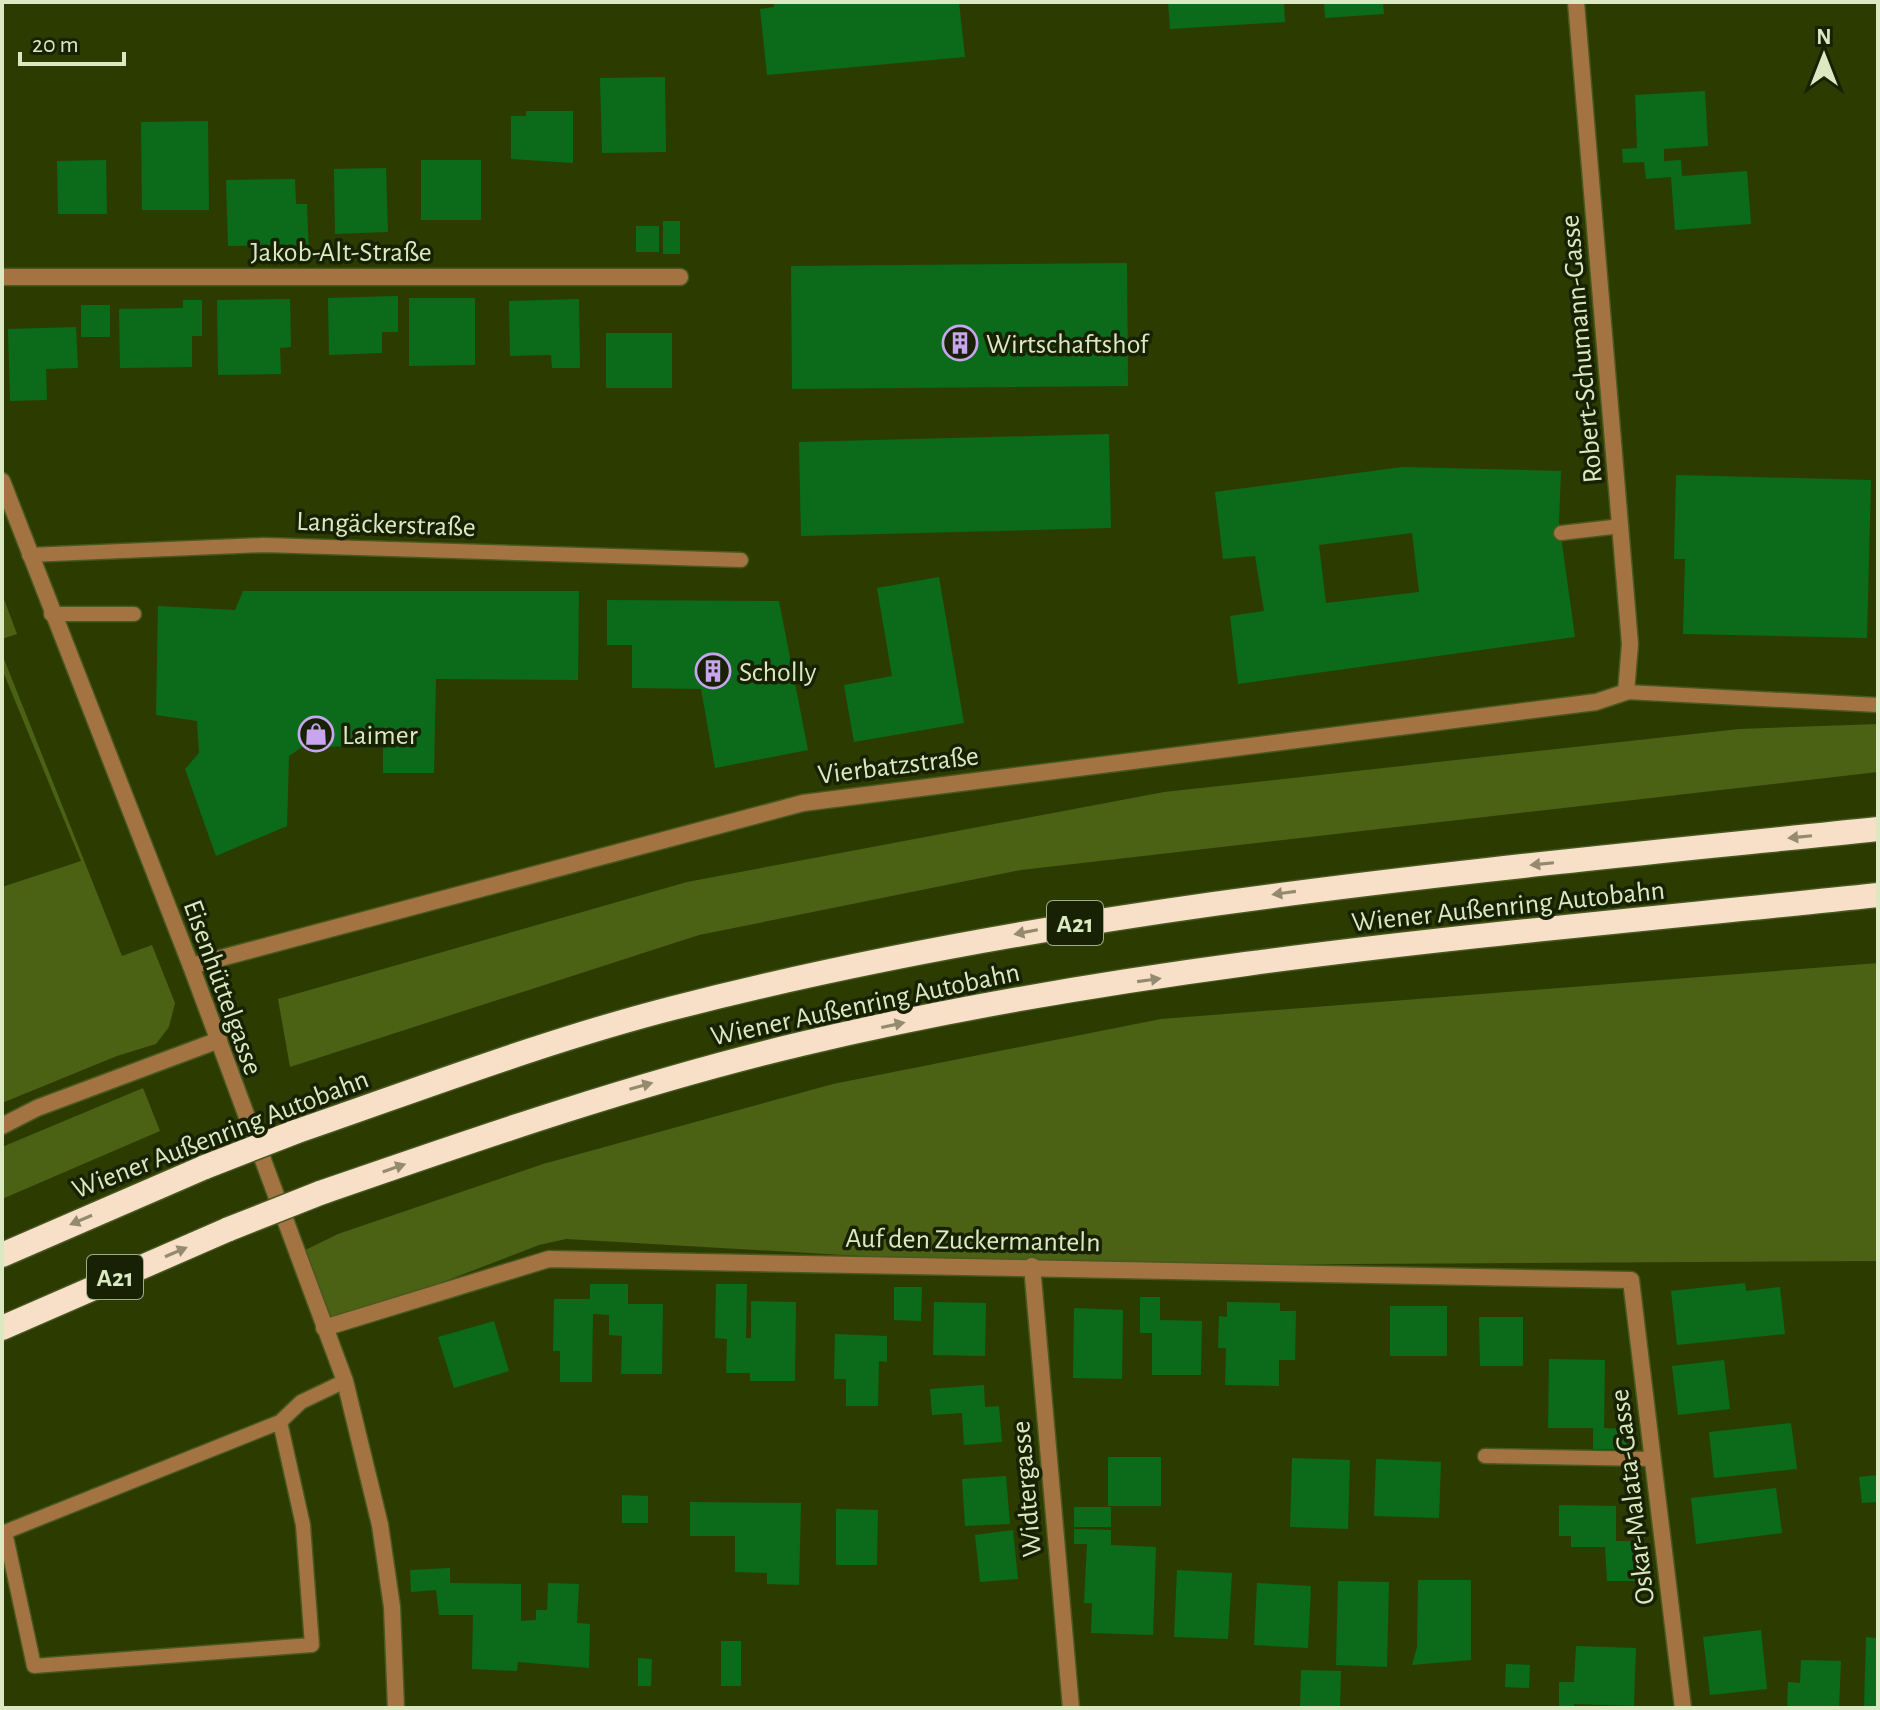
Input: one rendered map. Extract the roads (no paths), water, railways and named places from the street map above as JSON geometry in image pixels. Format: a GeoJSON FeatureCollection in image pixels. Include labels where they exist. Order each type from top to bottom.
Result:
{"type":"FeatureCollection","features":[{"type":"Feature","properties":{"kind":"highway","name":"Wiener Außenring Autobahn"},"geometry":{"type":"LineString","coordinates":[[2,1255],[205,1167],[295,1132],[547,1045],[670,1009],[945,947],[1067,924],[1363,882],[1878,829]]}},
{"type":"Feature","properties":{"kind":"highway","name":"Wiener Außenring Autobahn"},"geometry":{"type":"LineString","coordinates":[[2,1328],[229,1229],[320,1193],[566,1108],[805,1043],[1079,990],[1365,950],[1878,895]]}},
{"type":"Feature","properties":{"kind":"street","name":"Robert-Schumann-Gasse"},"geometry":{"type":"LineString","coordinates":[[1576,2],[1630,644],[1626,692]]}},
{"type":"Feature","properties":{"kind":"street","name":"Jakob-Alt-Straße"},"geometry":{"type":"LineString","coordinates":[[2,277],[680,277]]}},
{"type":"Feature","properties":{"kind":"street","name":"Eisenhüttelgasse"},"geometry":{"type":"LineString","coordinates":[[2,481],[51,614],[191,966],[345,1381],[380,1525],[392,1607],[396,1708]]}},
{"type":"Feature","properties":{"kind":"street","name":"Vierbatzstraße"},"geometry":{"type":"LineString","coordinates":[[191,966],[803,803],[1596,702],[1626,692]]}},
{"type":"Feature","properties":{"kind":"street"},"geometry":{"type":"LineString","coordinates":[[2,1126],[37,1108],[219,1040]]}},
{"type":"Feature","properties":{"kind":"street","name":"Auf den Zuckermanteln"},"geometry":{"type":"LineString","coordinates":[[324,1328],[549,1259],[1631,1280]]}},
{"type":"Feature","properties":{"kind":"street","name":"Widtergasse"},"geometry":{"type":"LineString","coordinates":[[1032,1266],[1071,1708]]}},
{"type":"Feature","properties":{"kind":"street","name":"Oskar-Malata-Gasse"},"geometry":{"type":"LineString","coordinates":[[1631,1280],[1683,1708]]}},
{"type":"Feature","properties":{"kind":"lane"},"geometry":{"type":"LineString","coordinates":[[1561,533],[1621,526]]}},
{"type":"Feature","properties":{"kind":"lane","name":"Langäckerstraße"},"geometry":{"type":"LineString","coordinates":[[29,555],[264,545],[741,560]]}},
{"type":"Feature","properties":{"kind":"lane"},"geometry":{"type":"LineString","coordinates":[[51,614],[134,614]]}},
{"type":"Feature","properties":{"kind":"lane"},"geometry":{"type":"LineString","coordinates":[[1626,692],[1878,705]]}},
{"type":"Feature","properties":{"kind":"lane"},"geometry":{"type":"LineString","coordinates":[[280,1422],[303,1525],[312,1645],[34,1666],[5,1532],[280,1422],[301,1402],[345,1381]]}},
{"type":"Feature","properties":{"kind":"lane"},"geometry":{"type":"LineString","coordinates":[[1485,1456],[1653,1459]]}},
{"type":"Feature","properties":{"kind":"place","name":"Wirtschaftshof"},"geometry":{"type":"Point","coordinates":[960,343]}},
{"type":"Feature","properties":{"kind":"place","name":"Scholly"},"geometry":{"type":"Point","coordinates":[713,671]}},
{"type":"Feature","properties":{"kind":"place","name":"Laimer"},"geometry":{"type":"Point","coordinates":[316,734]}}]}
